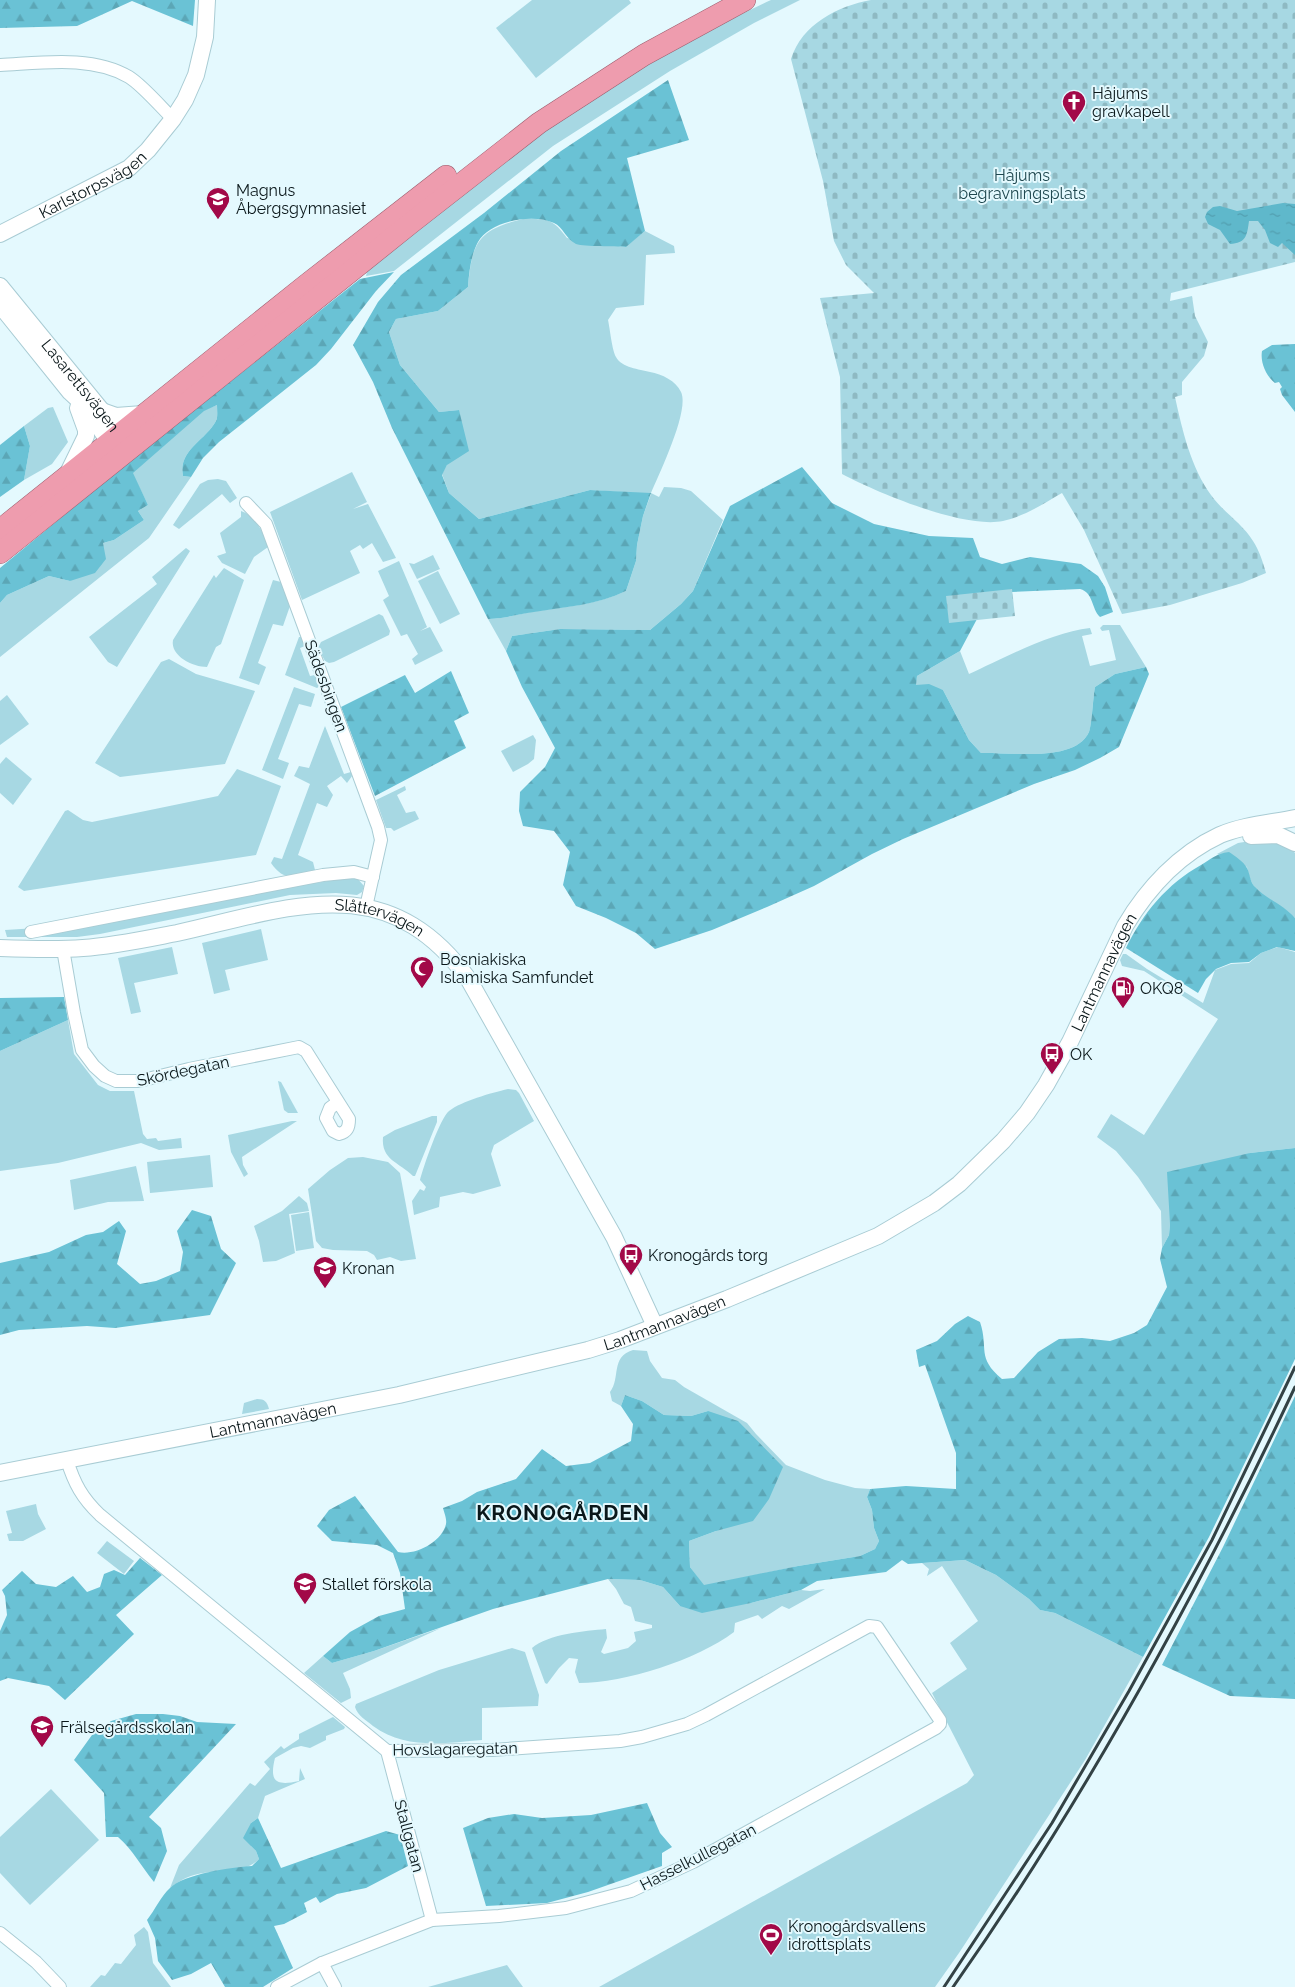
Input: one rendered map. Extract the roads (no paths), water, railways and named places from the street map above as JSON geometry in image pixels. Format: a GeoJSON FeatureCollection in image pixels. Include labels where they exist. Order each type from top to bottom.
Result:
{"type":"FeatureCollection","features":[{"type":"Feature","properties":{"kind":"highway"},"geometry":{"type":"LineString","coordinates":[[0,553],[117,443],[143,414],[386,222],[531,113],[636,44],[716,0]]}},
{"type":"Feature","properties":{"kind":"highway"},"geometry":{"type":"LineString","coordinates":[[0,530],[66,476],[117,443],[411,223],[539,123],[644,55],[745,0]]}},
{"type":"Feature","properties":{"kind":"street","name":"Karlstorpsvägen"},"geometry":{"type":"LineString","coordinates":[[0,234],[129,168],[148,150],[173,119],[185,100],[196,75],[205,37],[207,0]]}},
{"type":"Feature","properties":{"kind":"street"},"geometry":{"type":"LineString","coordinates":[[0,65],[55,63],[110,67],[131,78],[173,119]]}},
{"type":"Feature","properties":{"kind":"street","name":"Lasarettsvägen"},"geometry":{"type":"LineString","coordinates":[[0,286],[102,411],[117,443]]}},
{"type":"Feature","properties":{"kind":"street","name":"Lasarettsvägen"},"geometry":{"type":"LineString","coordinates":[[0,305],[70,392],[85,406],[117,443]]}},
{"type":"Feature","properties":{"kind":"street"},"geometry":{"type":"LineString","coordinates":[[66,476],[86,436],[84,421],[70,392]]}},
{"type":"Feature","properties":{"kind":"street"},"geometry":{"type":"LineString","coordinates":[[102,411],[116,416],[143,414]]}},
{"type":"Feature","properties":{"kind":"street","name":"Sädesbingen"},"geometry":{"type":"LineString","coordinates":[[246,504],[266,524],[378,827],[381,840],[366,907]]}},
{"type":"Feature","properties":{"kind":"street","name":"Lantmannavägen"},"geometry":{"type":"LineString","coordinates":[[0,1473],[398,1395],[588,1350],[620,1340],[741,1294],[878,1236],[934,1202],[959,1184],[1003,1141],[1042,1091],[1076,1030],[1125,926],[1134,911],[1163,874],[1200,847],[1221,835],[1295,818]]}},
{"type":"Feature","properties":{"kind":"street","name":"Lantmannavägen"},"geometry":{"type":"LineString","coordinates":[[1153,889],[1206,854],[1235,841],[1264,834],[1278,835],[1295,843]]}},
{"type":"Feature","properties":{"kind":"street"},"geometry":{"type":"LineString","coordinates":[[31,932],[323,875],[354,872],[373,877]]}},
{"type":"Feature","properties":{"kind":"street","name":"Slåttervägen"},"geometry":{"type":"LineString","coordinates":[[0,948],[64,949],[101,946],[306,905],[340,904],[366,907],[387,913],[428,935],[455,960],[469,980],[614,1237],[655,1326]]}},
{"type":"Feature","properties":{"kind":"street","name":"Skördegatan"},"geometry":{"type":"LineString","coordinates":[[64,949],[82,1050],[104,1076],[116,1081],[140,1082],[189,1069],[299,1047],[306,1051],[337,1103]]}},
{"type":"Feature","properties":{"kind":"street","name":"Hovslagaregatan"},"geometry":{"type":"LineString","coordinates":[[66,1460],[79,1492],[87,1503],[100,1515],[387,1751],[492,1750],[620,1741],[642,1737],[687,1724],[706,1715],[874,1625]]}},
{"type":"Feature","properties":{"kind":"street","name":"Hasselkullegatan"},"geometry":{"type":"LineString","coordinates":[[277,1987],[322,1963],[432,1920],[500,1916],[566,1908],[631,1891],[693,1862],[936,1728],[940,1724],[940,1720],[874,1625]]}},
{"type":"Feature","properties":{"kind":"street","name":"Stallgatan"},"geometry":{"type":"LineString","coordinates":[[387,1751],[432,1920]]}},
{"type":"Feature","properties":{"kind":"street"},"geometry":{"type":"LineString","coordinates":[[0,1933],[36,1962],[60,1987]]}},
{"type":"Feature","properties":{"kind":"street"},"geometry":{"type":"LineString","coordinates":[[322,1963],[335,1987]]}},
{"type":"Feature","properties":{"kind":"water"},"geometry":{"type":"Polygon","coordinates":[[[1283,203],[1295,204],[1295,255],[1282,243],[1278,247],[1270,243],[1265,230],[1258,221],[1249,221],[1245,238],[1230,244],[1220,230],[1208,224],[1205,217],[1207,212],[1213,207],[1220,206],[1237,211],[1283,203]]]}},
{"type":"Feature","properties":{"kind":"railway"},"geometry":{"type":"LineString","coordinates":[[944,1987],[1052,1823],[1129,1691],[1212,1540],[1295,1367]]}},
{"type":"Feature","properties":{"kind":"railway"},"geometry":{"type":"LineString","coordinates":[[953,1987],[1049,1843],[1137,1694],[1219,1542],[1295,1387]]}},
{"type":"Feature","properties":{"kind":"place","name":"Håjums gravkapell"},"geometry":{"type":"Point","coordinates":[1074,123]}},
{"type":"Feature","properties":{"kind":"place","name":"Magnus Åbergsgymnasiet"},"geometry":{"type":"Point","coordinates":[218,220]}},
{"type":"Feature","properties":{"kind":"place","name":"Bosniakiska Islamiska Samfundet"},"geometry":{"type":"Point","coordinates":[422,989]}},
{"type":"Feature","properties":{"kind":"place","name":"OKQ8"},"geometry":{"type":"Point","coordinates":[1123,1009]}},
{"type":"Feature","properties":{"kind":"place","name":"OK"},"geometry":{"type":"Point","coordinates":[1052,1075]}},
{"type":"Feature","properties":{"kind":"place","name":"Kronogårds torg"},"geometry":{"type":"Point","coordinates":[631,1276]}},
{"type":"Feature","properties":{"kind":"place","name":"Kronan"},"geometry":{"type":"Point","coordinates":[325,1289]}},
{"type":"Feature","properties":{"kind":"place","name":"Stallet förskola"},"geometry":{"type":"Point","coordinates":[305,1605]}},
{"type":"Feature","properties":{"kind":"place","name":"Frälsegårdsskolan"},"geometry":{"type":"Point","coordinates":[42,1748]}},
{"type":"Feature","properties":{"kind":"place","name":"Kronogårdsvallens idrottsplats"},"geometry":{"type":"Point","coordinates":[771,1956]}},
{"type":"Feature","properties":{"kind":"district","name":"KRONOGÅRDEN"},"geometry":{"type":"Point","coordinates":[563,1512]}},
{"type":"Feature","properties":{"kind":"park label","name":"Håjums begravningsplats"},"geometry":{"type":"Point","coordinates":[1022,184]}}]}
